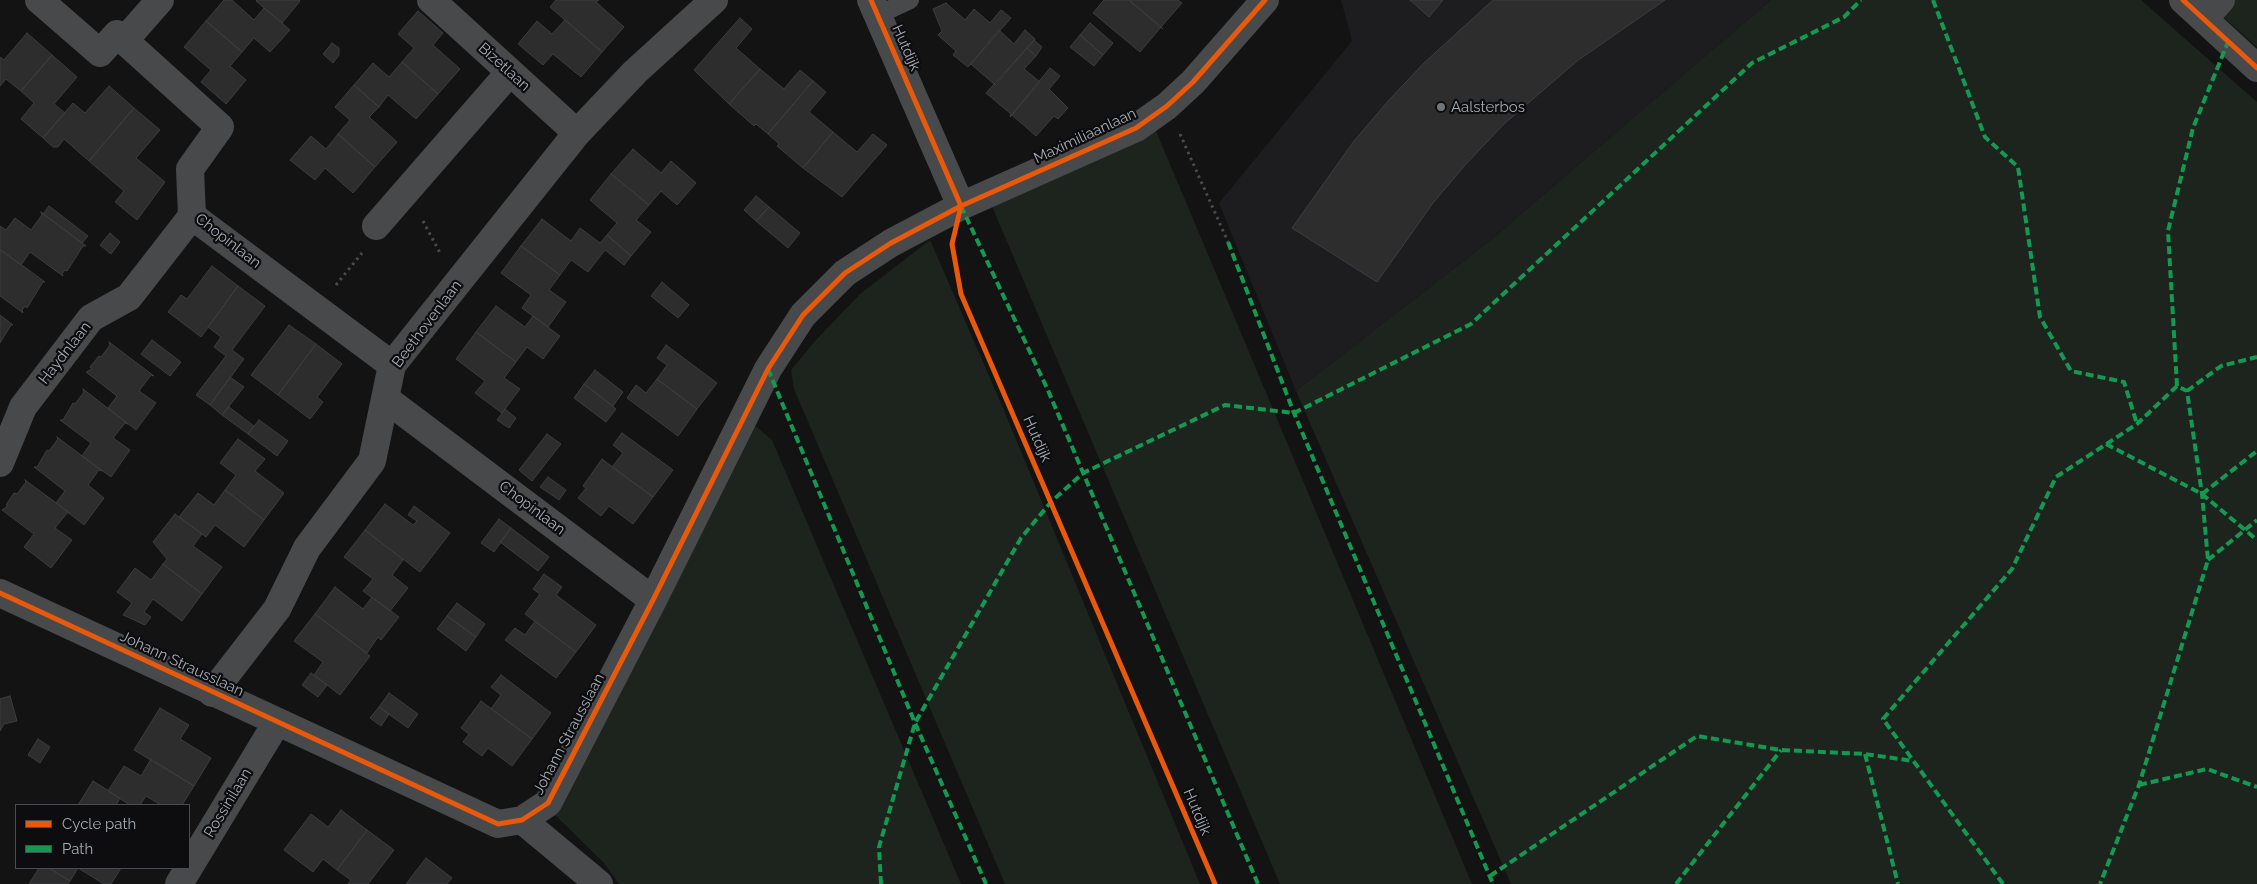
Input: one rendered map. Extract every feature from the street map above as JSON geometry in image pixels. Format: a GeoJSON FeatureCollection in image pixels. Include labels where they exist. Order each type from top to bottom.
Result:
{"type":"FeatureCollection","features":[{"type":"Feature","properties":{"kind":"street"},"geometry":{"type":"LineString","coordinates":[[39,0],[100,53],[116,34],[124,41],[160,0]]}},
{"type":"Feature","properties":{"kind":"street","name":"Bizetlaan"},"geometry":{"type":"LineString","coordinates":[[431,0],[577,133]]}},
{"type":"Feature","properties":{"kind":"street","name":"Beethovenlaan"},"geometry":{"type":"LineString","coordinates":[[212,693],[277,609],[307,548],[372,461],[392,365],[577,133],[635,72],[714,0]]}},
{"type":"Feature","properties":{"kind":"street","name":"Maximiliaanlaan"},"geometry":{"type":"LineString","coordinates":[[961,206],[1136,128],[1167,106],[1193,82],[1265,0]]}},
{"type":"Feature","properties":{"kind":"street"},"geometry":{"type":"LineString","coordinates":[[2183,0],[2213,10],[2257,68]]}},
{"type":"Feature","properties":{"kind":"street","name":"Hutdijk"},"geometry":{"type":"LineString","coordinates":[[874,7],[961,206]]}},
{"type":"Feature","properties":{"kind":"street","name":"Chopinlaan"},"geometry":{"type":"LineString","coordinates":[[124,41],[220,127],[190,169],[192,216],[392,365]]}},
{"type":"Feature","properties":{"kind":"street"},"geometry":{"type":"LineString","coordinates":[[376,226],[510,72]]}},
{"type":"Feature","properties":{"kind":"street","name":"Johann Strausslaan"},"geometry":{"type":"LineString","coordinates":[[0,592],[212,693],[498,824],[522,820],[548,803],[653,600],[768,369],[803,315],[845,273],[891,242],[961,206]]}},
{"type":"Feature","properties":{"kind":"street","name":"Haydnlaan"},"geometry":{"type":"LineString","coordinates":[[0,463],[23,407],[91,318],[129,297],[192,216]]}},
{"type":"Feature","properties":{"kind":"street","name":"Chopinlaan"},"geometry":{"type":"LineString","coordinates":[[386,399],[653,600]]}},
{"type":"Feature","properties":{"kind":"street","name":"Rossinilaan"},"geometry":{"type":"LineString","coordinates":[[190,867],[277,722]]}},
{"type":"Feature","properties":{"kind":"street"},"geometry":{"type":"LineString","coordinates":[[522,820],[599,884]]}},
{"type":"Feature","properties":{"kind":"street","name":"Rossinilaan"},"geometry":{"type":"LineString","coordinates":[[180,884],[189,869]]}},
{"type":"Feature","properties":{"kind":"lane"},"geometry":{"type":"LineString","coordinates":[[874,7],[910,0]]}},
{"type":"Feature","properties":{"kind":"path"},"geometry":{"type":"LineString","coordinates":[[1167,106],[1228,242]]}},
{"type":"Feature","properties":{"kind":"path"},"geometry":{"type":"LineString","coordinates":[[407,190],[456,283]]}},
{"type":"Feature","properties":{"kind":"path"},"geometry":{"type":"LineString","coordinates":[[317,309],[376,234],[376,226]]}},
{"type":"Feature","properties":{"kind":"shaded area"},"geometry":{"type":"Polygon","coordinates":[[[1341,0],[1771,0],[1492,239],[1296,391],[1219,203],[1352,41],[1341,0]]]}},
{"type":"Feature","properties":{"kind":"shaded area"},"geometry":{"type":"Polygon","coordinates":[[[1771,0],[2141,0],[2257,102],[2257,884],[1511,884],[1296,391],[1492,239],[1771,0]]]}},
{"type":"Feature","properties":{"kind":"shaded area"},"geometry":{"type":"Polygon","coordinates":[[[2235,0],[2257,0],[2257,47],[2221,15],[2235,0]]]}},
{"type":"Feature","properties":{"kind":"shaded area"},"geometry":{"type":"Polygon","coordinates":[[[1156,131],[1472,884],[1280,884],[991,204],[1156,131]]]}},
{"type":"Feature","properties":{"kind":"shaded area"},"geometry":{"type":"Polygon","coordinates":[[[930,240],[1003,408],[1200,884],[1005,884],[794,389],[791,370],[814,342],[860,294],[930,240]]]}},
{"type":"Feature","properties":{"kind":"shaded area"},"geometry":{"type":"Polygon","coordinates":[[[753,424],[772,440],[961,884],[619,884],[604,863],[554,814],[753,424]]]}},
{"type":"Feature","properties":{"kind":"building"},"geometry":{"type":"Polygon","coordinates":[[[224,0],[232,0],[254,20],[264,8],[290,30],[270,52],[254,38],[242,52],[206,21],[224,0]]]}},
{"type":"Feature","properties":{"kind":"building"},"geometry":{"type":"Polygon","coordinates":[[[257,0],[299,0],[300,1],[282,23],[257,0]]]}},
{"type":"Feature","properties":{"kind":"building"},"geometry":{"type":"Polygon","coordinates":[[[556,0],[599,0],[596,2],[624,27],[602,52],[550,7],[556,0]]]}},
{"type":"Feature","properties":{"kind":"building"},"geometry":{"type":"Polygon","coordinates":[[[1104,0],[1129,0],[1161,27],[1140,52],[1093,13],[1104,0]]]}},
{"type":"Feature","properties":{"kind":"building"},"geometry":{"type":"Polygon","coordinates":[[[1129,0],[1178,0],[1182,3],[1161,27],[1163,29],[1129,0]]]}},
{"type":"Feature","properties":{"kind":"building"},"geometry":{"type":"Polygon","coordinates":[[[1410,0],[1443,0],[1429,17],[1410,0]]]}},
{"type":"Feature","properties":{"kind":"building"},"geometry":{"type":"Polygon","coordinates":[[[1493,0],[1665,0],[1577,61],[1504,124],[1466,164],[1433,203],[1377,282],[1292,228],[1354,141],[1389,100],[1424,63],[1493,0]]]}},
{"type":"Feature","properties":{"kind":"building"},"geometry":{"type":"Polygon","coordinates":[[[946,3],[965,20],[974,9],[990,23],[1001,10],[1011,18],[968,67],[953,55],[956,51],[938,35],[942,31],[933,9],[946,3]]]}},
{"type":"Feature","properties":{"kind":"building"},"geometry":{"type":"Polygon","coordinates":[[[418,11],[443,33],[433,45],[460,69],[438,94],[402,62],[414,48],[398,34],[418,11]]]}},
{"type":"Feature","properties":{"kind":"building"},"geometry":{"type":"Polygon","coordinates":[[[740,18],[752,29],[736,48],[760,69],[729,104],[694,70],[740,18]]]}},
{"type":"Feature","properties":{"kind":"building"},"geometry":{"type":"Polygon","coordinates":[[[565,20],[602,52],[581,77],[553,54],[543,65],[518,44],[537,21],[552,34],[565,20]]]}},
{"type":"Feature","properties":{"kind":"building"},"geometry":{"type":"Polygon","coordinates":[[[206,21],[242,52],[230,66],[246,80],[226,104],[201,82],[211,70],[184,47],[206,21]]]}},
{"type":"Feature","properties":{"kind":"building"},"geometry":{"type":"Polygon","coordinates":[[[1090,23],[1113,43],[1103,55],[1080,35],[1090,23]]]}},
{"type":"Feature","properties":{"kind":"building"},"geometry":{"type":"Polygon","coordinates":[[[999,30],[1014,44],[1025,30],[1035,39],[995,85],[971,64],[969,66],[999,30]]]}},
{"type":"Feature","properties":{"kind":"building"},"geometry":{"type":"Polygon","coordinates":[[[27,33],[52,55],[21,91],[6,79],[0,86],[0,57],[4,60],[27,33]]]}},
{"type":"Feature","properties":{"kind":"building"},"geometry":{"type":"Polygon","coordinates":[[[1080,35],[1103,55],[1094,66],[1070,47],[1080,35]]]}},
{"type":"Feature","properties":{"kind":"building"},"geometry":{"type":"Polygon","coordinates":[[[1034,40],[1042,47],[1036,56],[1027,48],[1034,40]]]}},
{"type":"Feature","properties":{"kind":"building"},"geometry":{"type":"Polygon","coordinates":[[[332,43],[339,48],[339,55],[333,63],[323,54],[332,43]]]}},
{"type":"Feature","properties":{"kind":"building"},"geometry":{"type":"Polygon","coordinates":[[[1027,48],[1036,56],[1024,69],[1040,82],[1010,117],[1011,114],[986,93],[1027,48]]]}},
{"type":"Feature","properties":{"kind":"building"},"geometry":{"type":"Polygon","coordinates":[[[52,55],[77,77],[54,104],[65,113],[43,138],[21,119],[34,103],[21,91],[52,55]]]}},
{"type":"Feature","properties":{"kind":"building"},"geometry":{"type":"Polygon","coordinates":[[[402,62],[438,94],[416,119],[388,95],[379,107],[354,85],[373,63],[389,77],[402,62]]]}},
{"type":"Feature","properties":{"kind":"building"},"geometry":{"type":"Polygon","coordinates":[[[1050,68],[1060,76],[1049,89],[1068,108],[1058,119],[1054,116],[1036,136],[1012,115],[1010,117],[1050,68]]]}},
{"type":"Feature","properties":{"kind":"building"},"geometry":{"type":"Polygon","coordinates":[[[760,69],[784,89],[800,70],[813,81],[768,134],[756,124],[754,126],[729,104],[760,69]]]}},
{"type":"Feature","properties":{"kind":"building"},"geometry":{"type":"Polygon","coordinates":[[[813,81],[826,92],[809,112],[833,132],[803,168],[777,146],[779,144],[768,134],[813,81]]]}},
{"type":"Feature","properties":{"kind":"building"},"geometry":{"type":"Polygon","coordinates":[[[354,85],[379,107],[369,117],[397,142],[375,167],[338,134],[350,120],[335,107],[354,85]]]}},
{"type":"Feature","properties":{"kind":"building"},"geometry":{"type":"Polygon","coordinates":[[[109,86],[134,108],[89,161],[64,139],[58,147],[53,147],[43,138],[73,103],[85,113],[109,86]]]}},
{"type":"Feature","properties":{"kind":"building"},"geometry":{"type":"Polygon","coordinates":[[[134,108],[160,130],[136,158],[165,182],[137,220],[115,202],[124,191],[89,161],[134,108]]]}},
{"type":"Feature","properties":{"kind":"building"},"geometry":{"type":"Polygon","coordinates":[[[833,132],[857,152],[873,134],[887,145],[842,197],[803,168],[833,132]]]}},
{"type":"Feature","properties":{"kind":"building"},"geometry":{"type":"Polygon","coordinates":[[[338,134],[375,167],[353,193],[325,168],[315,180],[290,160],[311,136],[326,149],[338,134]]]}},
{"type":"Feature","properties":{"kind":"building"},"geometry":{"type":"Polygon","coordinates":[[[633,149],[661,173],[671,161],[696,183],[677,205],[661,191],[649,205],[611,174],[633,149]]]}},
{"type":"Feature","properties":{"kind":"building"},"geometry":{"type":"Polygon","coordinates":[[[611,174],[649,205],[636,220],[651,232],[631,256],[607,235],[617,223],[590,200],[611,174]]]}},
{"type":"Feature","properties":{"kind":"building"},"geometry":{"type":"Polygon","coordinates":[[[756,196],[769,207],[756,221],[744,210],[756,196]]]}},
{"type":"Feature","properties":{"kind":"building"},"geometry":{"type":"Polygon","coordinates":[[[49,206],[88,236],[82,243],[43,214],[49,206]]]}},
{"type":"Feature","properties":{"kind":"building"},"geometry":{"type":"Polygon","coordinates":[[[769,207],[800,233],[788,248],[756,221],[769,207]]]}},
{"type":"Feature","properties":{"kind":"building"},"geometry":{"type":"Polygon","coordinates":[[[41,212],[86,246],[83,246],[67,271],[65,270],[62,274],[63,276],[30,252],[21,265],[0,250],[0,226],[6,230],[15,218],[31,230],[42,215],[41,212]]]}},
{"type":"Feature","properties":{"kind":"building"},"geometry":{"type":"Polygon","coordinates":[[[542,219],[571,241],[580,228],[600,243],[607,235],[631,256],[624,265],[605,250],[588,272],[571,260],[560,275],[521,246],[542,219]]]}},
{"type":"Feature","properties":{"kind":"building"},"geometry":{"type":"Polygon","coordinates":[[[110,233],[120,242],[111,254],[100,245],[110,233]]]}},
{"type":"Feature","properties":{"kind":"building"},"geometry":{"type":"Polygon","coordinates":[[[521,246],[560,275],[549,290],[566,302],[548,327],[522,308],[531,295],[501,273],[521,246]]]}},
{"type":"Feature","properties":{"kind":"building"},"geometry":{"type":"Polygon","coordinates":[[[0,249],[45,282],[43,282],[27,308],[25,306],[22,310],[23,313],[0,296],[0,249]]]}},
{"type":"Feature","properties":{"kind":"building"},"geometry":{"type":"Polygon","coordinates":[[[212,266],[238,286],[201,337],[168,312],[181,295],[187,299],[212,266]]]}},
{"type":"Feature","properties":{"kind":"building"},"geometry":{"type":"Polygon","coordinates":[[[662,282],[689,305],[678,318],[651,296],[662,282]]]}},
{"type":"Feature","properties":{"kind":"building"},"geometry":{"type":"Polygon","coordinates":[[[238,286],[265,306],[232,350],[244,359],[210,405],[196,395],[226,356],[214,347],[221,337],[208,327],[238,286]]]}},
{"type":"Feature","properties":{"kind":"building"},"geometry":{"type":"Polygon","coordinates":[[[496,306],[525,327],[533,316],[560,336],[543,359],[527,347],[516,362],[476,332],[496,306]]]}},
{"type":"Feature","properties":{"kind":"building"},"geometry":{"type":"Polygon","coordinates":[[[0,315],[13,325],[11,325],[0,343],[0,315]]]}},
{"type":"Feature","properties":{"kind":"building"},"geometry":{"type":"Polygon","coordinates":[[[289,325],[316,344],[278,395],[251,375],[289,325]]]}},
{"type":"Feature","properties":{"kind":"building"},"geometry":{"type":"Polygon","coordinates":[[[476,332],[516,362],[504,378],[520,389],[502,413],[475,393],[485,381],[456,359],[476,332]]]}},
{"type":"Feature","properties":{"kind":"building"},"geometry":{"type":"Polygon","coordinates":[[[152,340],[181,362],[170,376],[141,354],[152,340]]]}},
{"type":"Feature","properties":{"kind":"building"},"geometry":{"type":"Polygon","coordinates":[[[109,342],[154,376],[151,375],[139,391],[156,403],[136,430],[108,408],[117,396],[86,372],[92,369],[90,367],[99,356],[101,357],[110,345],[109,342]]]}},
{"type":"Feature","properties":{"kind":"building"},"geometry":{"type":"Polygon","coordinates":[[[316,344],[342,364],[317,397],[323,402],[310,419],[278,395],[316,344]]]}},
{"type":"Feature","properties":{"kind":"building"},"geometry":{"type":"Polygon","coordinates":[[[666,345],[717,383],[697,409],[657,379],[667,365],[657,358],[666,345]]]}},
{"type":"Feature","properties":{"kind":"building"},"geometry":{"type":"Polygon","coordinates":[[[595,370],[623,392],[613,406],[584,384],[595,370]]]}},
{"type":"Feature","properties":{"kind":"building"},"geometry":{"type":"Polygon","coordinates":[[[230,377],[244,387],[222,415],[210,405],[230,377]]]}},
{"type":"Feature","properties":{"kind":"building"},"geometry":{"type":"Polygon","coordinates":[[[657,379],[697,409],[678,436],[627,398],[636,385],[646,393],[657,379]]]}},
{"type":"Feature","properties":{"kind":"building"},"geometry":{"type":"Polygon","coordinates":[[[584,384],[616,409],[606,422],[574,398],[584,384]]]}},
{"type":"Feature","properties":{"kind":"building"},"geometry":{"type":"Polygon","coordinates":[[[83,389],[128,424],[125,423],[113,438],[130,450],[111,477],[82,456],[91,443],[60,420],[63,420],[73,403],[75,404],[84,392],[83,389]]]}},
{"type":"Feature","properties":{"kind":"building"},"geometry":{"type":"Polygon","coordinates":[[[229,407],[254,426],[248,434],[222,415],[229,407]]]}},
{"type":"Feature","properties":{"kind":"building"},"geometry":{"type":"Polygon","coordinates":[[[505,409],[516,418],[509,428],[497,420],[505,409]]]}},
{"type":"Feature","properties":{"kind":"building"},"geometry":{"type":"Polygon","coordinates":[[[259,420],[288,441],[277,456],[248,434],[259,420]]]}},
{"type":"Feature","properties":{"kind":"building"},"geometry":{"type":"Polygon","coordinates":[[[622,433],[673,470],[653,497],[612,467],[623,453],[613,445],[622,433]]]}},
{"type":"Feature","properties":{"kind":"building"},"geometry":{"type":"Polygon","coordinates":[[[547,434],[561,444],[532,481],[519,470],[547,434]]]}},
{"type":"Feature","properties":{"kind":"building"},"geometry":{"type":"Polygon","coordinates":[[[57,437],[102,471],[99,470],[88,485],[104,498],[84,525],[56,503],[65,491],[34,467],[37,467],[47,450],[49,451],[58,439],[57,437]]]}},
{"type":"Feature","properties":{"kind":"building"},"geometry":{"type":"Polygon","coordinates":[[[238,439],[265,459],[255,471],[284,493],[264,520],[225,490],[236,475],[220,463],[238,439]]]}},
{"type":"Feature","properties":{"kind":"building"},"geometry":{"type":"Polygon","coordinates":[[[602,459],[653,497],[633,524],[609,506],[601,516],[578,498],[586,488],[583,486],[602,459]]]}},
{"type":"Feature","properties":{"kind":"building"},"geometry":{"type":"Polygon","coordinates":[[[548,477],[566,490],[559,500],[540,487],[548,477]]]}},
{"type":"Feature","properties":{"kind":"building"},"geometry":{"type":"Polygon","coordinates":[[[25,480],[70,513],[67,513],[55,528],[72,540],[51,568],[24,547],[34,534],[2,510],[8,506],[6,505],[14,493],[17,494],[26,482],[25,480]]]}},
{"type":"Feature","properties":{"kind":"building"},"geometry":{"type":"Polygon","coordinates":[[[225,490],[264,520],[244,547],[215,525],[206,537],[179,517],[198,493],[214,505],[225,490]]]}},
{"type":"Feature","properties":{"kind":"building"},"geometry":{"type":"Polygon","coordinates":[[[385,504],[413,525],[417,521],[408,515],[414,506],[450,533],[420,572],[365,530],[385,504]]]}},
{"type":"Feature","properties":{"kind":"building"},"geometry":{"type":"Polygon","coordinates":[[[175,514],[202,534],[193,546],[222,567],[202,594],[163,564],[167,559],[153,542],[175,514]]]}},
{"type":"Feature","properties":{"kind":"building"},"geometry":{"type":"Polygon","coordinates":[[[499,519],[511,528],[494,552],[481,543],[499,519]]]}},
{"type":"Feature","properties":{"kind":"building"},"geometry":{"type":"Polygon","coordinates":[[[511,528],[549,557],[538,571],[500,542],[511,528]]]}},
{"type":"Feature","properties":{"kind":"building"},"geometry":{"type":"Polygon","coordinates":[[[365,530],[403,560],[392,575],[408,588],[390,611],[363,591],[373,579],[344,557],[365,530]]]}},
{"type":"Feature","properties":{"kind":"building"},"geometry":{"type":"Polygon","coordinates":[[[163,564],[202,594],[182,621],[153,599],[144,612],[151,617],[145,625],[123,615],[132,603],[117,592],[135,568],[151,580],[163,564]]]}},
{"type":"Feature","properties":{"kind":"building"},"geometry":{"type":"Polygon","coordinates":[[[544,574],[562,587],[556,595],[596,625],[576,652],[525,614],[540,594],[533,589],[544,574]]]}},
{"type":"Feature","properties":{"kind":"building"},"geometry":{"type":"Polygon","coordinates":[[[335,587],[363,609],[372,597],[399,617],[381,640],[378,637],[367,653],[315,614],[335,587]]]}},
{"type":"Feature","properties":{"kind":"building"},"geometry":{"type":"Polygon","coordinates":[[[457,603],[485,624],[476,637],[447,616],[457,603]]]}},
{"type":"Feature","properties":{"kind":"building"},"geometry":{"type":"Polygon","coordinates":[[[315,614],[370,656],[340,695],[314,675],[323,662],[294,641],[315,614]]]}},
{"type":"Feature","properties":{"kind":"building"},"geometry":{"type":"Polygon","coordinates":[[[447,616],[476,637],[466,651],[437,629],[447,616]]]}},
{"type":"Feature","properties":{"kind":"building"},"geometry":{"type":"Polygon","coordinates":[[[535,621],[576,652],[556,678],[505,640],[515,628],[525,635],[535,621]]]}},
{"type":"Feature","properties":{"kind":"building"},"geometry":{"type":"Polygon","coordinates":[[[311,673],[327,685],[318,697],[302,685],[311,673]]]}},
{"type":"Feature","properties":{"kind":"building"},"geometry":{"type":"Polygon","coordinates":[[[501,675],[551,713],[532,739],[491,709],[501,695],[491,687],[501,675]]]}},
{"type":"Feature","properties":{"kind":"building"},"geometry":{"type":"Polygon","coordinates":[[[389,693],[418,714],[408,728],[379,707],[389,693]]]}},
{"type":"Feature","properties":{"kind":"building"},"geometry":{"type":"Polygon","coordinates":[[[10,696],[17,721],[4,724],[0,731],[0,699],[10,696]]]}},
{"type":"Feature","properties":{"kind":"building"},"geometry":{"type":"Polygon","coordinates":[[[481,701],[532,739],[512,766],[488,748],[482,756],[463,742],[469,734],[461,728],[481,701]]]}},
{"type":"Feature","properties":{"kind":"building"},"geometry":{"type":"Polygon","coordinates":[[[379,707],[389,714],[381,726],[370,718],[379,707]]]}},
{"type":"Feature","properties":{"kind":"building"},"geometry":{"type":"Polygon","coordinates":[[[160,708],[189,725],[180,739],[211,758],[194,786],[134,750],[160,708]]]}},
{"type":"Feature","properties":{"kind":"building"},"geometry":{"type":"Polygon","coordinates":[[[38,739],[50,747],[40,763],[28,755],[38,739]]]}},
{"type":"Feature","properties":{"kind":"building"},"geometry":{"type":"Polygon","coordinates":[[[151,759],[194,786],[183,804],[159,804],[146,796],[141,804],[128,804],[108,791],[124,766],[141,776],[151,759]]]}},
{"type":"Feature","properties":{"kind":"building"},"geometry":{"type":"Polygon","coordinates":[[[93,781],[120,798],[117,804],[79,804],[93,781]]]}},
{"type":"Feature","properties":{"kind":"building"},"geometry":{"type":"Polygon","coordinates":[[[341,810],[367,830],[337,870],[323,859],[313,872],[284,850],[311,814],[328,827],[341,810]]]}},
{"type":"Feature","properties":{"kind":"building"},"geometry":{"type":"Polygon","coordinates":[[[367,830],[394,850],[368,884],[348,884],[351,880],[337,870],[367,830]]]}},
{"type":"Feature","properties":{"kind":"building"},"geometry":{"type":"Polygon","coordinates":[[[426,858],[452,878],[447,884],[406,884],[426,858]]]}},
{"type":"Feature","properties":{"kind":"building"},"geometry":{"type":"Polygon","coordinates":[[[38,869],[51,869],[70,881],[68,884],[29,884],[38,869]]]}},
{"type":"Feature","properties":{"kind":"building"},"geometry":{"type":"Polygon","coordinates":[[[51,869],[77,869],[70,881],[51,869]]]}},
{"type":"Feature","properties":{"kind":"building"},"geometry":{"type":"Polygon","coordinates":[[[80,869],[120,869],[111,884],[104,884],[80,869]]]}},
{"type":"Feature","properties":{"kind":"marked path"},"geometry":{"type":"LineString","coordinates":[[881,884],[879,847],[915,723],[1021,538],[1051,502],[1083,473],[1225,405],[1294,413],[1471,324],[1752,63],[1844,17],[1861,0]]}},
{"type":"Feature","properties":{"kind":"marked path"},"geometry":{"type":"LineString","coordinates":[[1933,0],[1985,137],[2018,167],[2040,317],[2071,371],[2124,382],[2137,424]]}},
{"type":"Feature","properties":{"kind":"marked path"},"geometry":{"type":"LineString","coordinates":[[2177,386],[2168,231],[2193,128],[2228,42]]}},
{"type":"Feature","properties":{"kind":"marked path"},"geometry":{"type":"LineString","coordinates":[[961,206],[1047,388],[1258,884]]}},
{"type":"Feature","properties":{"kind":"marked path"},"geometry":{"type":"LineString","coordinates":[[1228,242],[1294,413],[1493,884]]}},
{"type":"Feature","properties":{"kind":"marked path"},"geometry":{"type":"LineString","coordinates":[[2187,391],[2221,366],[2257,357]]}},
{"type":"Feature","properties":{"kind":"marked path"},"geometry":{"type":"LineString","coordinates":[[768,369],[915,723],[986,884]]}},
{"type":"Feature","properties":{"kind":"marked path"},"geometry":{"type":"LineString","coordinates":[[2003,884],[1883,719],[2012,569],[2056,477],[2137,424],[2177,386],[2187,391],[2202,494],[2208,560],[2139,785],[2100,884]]}},
{"type":"Feature","properties":{"kind":"marked path"},"geometry":{"type":"LineString","coordinates":[[2106,444],[2202,494],[2257,540]]}},
{"type":"Feature","properties":{"kind":"marked path"},"geometry":{"type":"LineString","coordinates":[[2202,494],[2257,451]]}},
{"type":"Feature","properties":{"kind":"marked path"},"geometry":{"type":"LineString","coordinates":[[2208,560],[2257,520]]}},
{"type":"Feature","properties":{"kind":"marked path"},"geometry":{"type":"LineString","coordinates":[[1490,876],[1697,736],[1781,750],[1865,754],[1913,761]]}},
{"type":"Feature","properties":{"kind":"marked path"},"geometry":{"type":"LineString","coordinates":[[1676,884],[1781,750]]}},
{"type":"Feature","properties":{"kind":"marked path"},"geometry":{"type":"LineString","coordinates":[[1865,754],[1898,884]]}},
{"type":"Feature","properties":{"kind":"marked path"},"geometry":{"type":"LineString","coordinates":[[2139,785],[2207,769],[2257,787]]}},
{"type":"Feature","properties":{"kind":"cycle path"},"geometry":{"type":"LineString","coordinates":[[871,0],[961,206],[952,244],[961,294],[1215,884]]}},
{"type":"Feature","properties":{"kind":"cycle path"},"geometry":{"type":"LineString","coordinates":[[0,593],[498,824],[522,820],[548,803],[653,600],[768,369],[803,315],[845,273],[891,243],[961,206],[1136,128],[1167,106],[1193,82],[1265,0]]}},
{"type":"Feature","properties":{"kind":"cycle path"},"geometry":{"type":"LineString","coordinates":[[2183,0],[2257,68]]}},
{"type":"Feature","properties":{"kind":"place","name":"Aalsterbos"},"geometry":{"type":"Point","coordinates":[1441,107]}}]}
